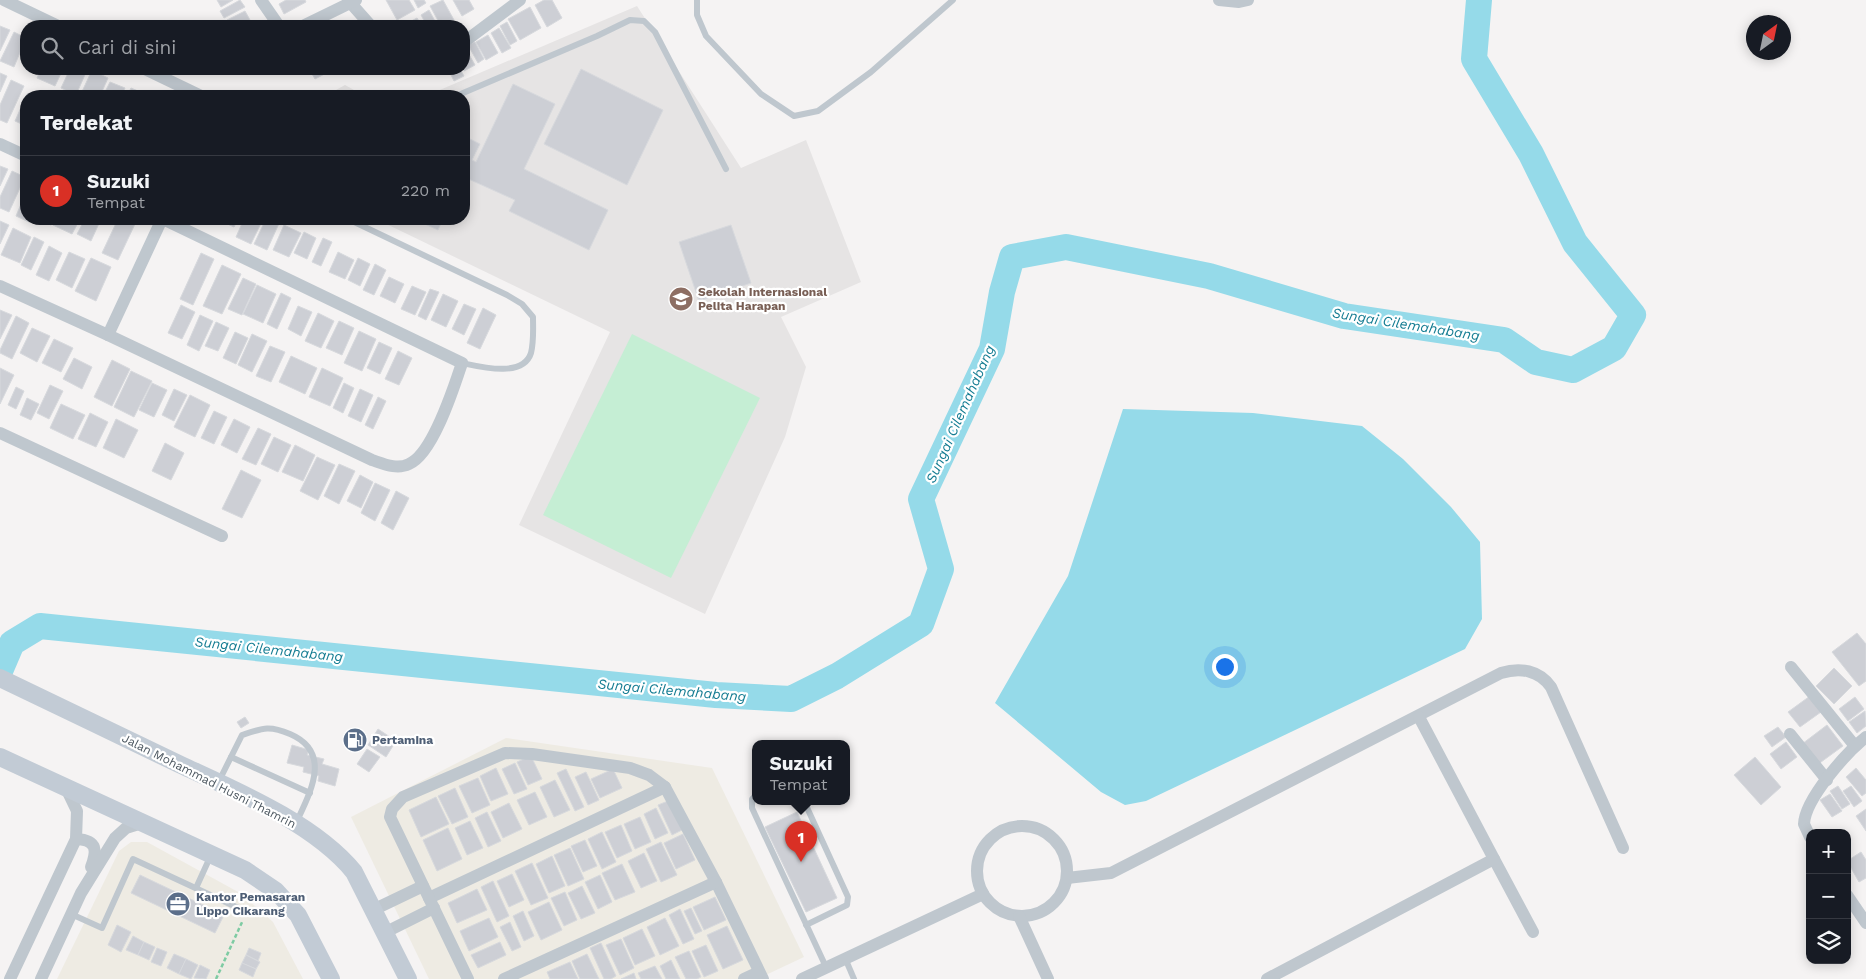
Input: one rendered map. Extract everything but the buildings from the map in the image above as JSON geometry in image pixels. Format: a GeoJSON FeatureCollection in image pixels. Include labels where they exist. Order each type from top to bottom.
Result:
{"type":"FeatureCollection","features":[{"type":"Feature","properties":{"kind":"street"},"geometry":{"type":"LineString","coordinates":[[4,0],[46,20]]}},
{"type":"Feature","properties":{"kind":"street"},"geometry":{"type":"LineString","coordinates":[[260,0],[275,20]]}},
{"type":"Feature","properties":{"kind":"street"},"geometry":{"type":"LineString","coordinates":[[470,38],[520,0]]}},
{"type":"Feature","properties":{"kind":"street"},"geometry":{"type":"LineString","coordinates":[[1219,0],[1239,2],[1248,0]]}},
{"type":"Feature","properties":{"kind":"street"},"geometry":{"type":"LineString","coordinates":[[315,20],[352,1],[366,20]]}},
{"type":"Feature","properties":{"kind":"street"},"geometry":{"type":"LineString","coordinates":[[157,75],[189,90]]}},
{"type":"Feature","properties":{"kind":"street"},"geometry":{"type":"LineString","coordinates":[[0,144],[20,153]]}},
{"type":"Feature","properties":{"kind":"street"},"geometry":{"type":"LineString","coordinates":[[108,335],[160,225]]}},
{"type":"Feature","properties":{"kind":"street"},"geometry":{"type":"LineString","coordinates":[[0,286],[372,460],[388,466],[409,464],[426,448],[442,419],[462,363],[175,225]]}},
{"type":"Feature","properties":{"kind":"street"},"geometry":{"type":"LineString","coordinates":[[0,433],[222,536]]}},
{"type":"Feature","properties":{"kind":"street"},"geometry":{"type":"LineString","coordinates":[[1791,668],[1855,746]]}},
{"type":"Feature","properties":{"kind":"street"},"geometry":{"type":"LineString","coordinates":[[1067,878],[1110,873],[1511,670],[1529,671],[1544,679],[1558,700],[1623,848]]}},
{"type":"Feature","properties":{"kind":"street","name":"Jalan Mohammad Husni Thamrin"},"geometry":{"type":"LineString","coordinates":[[0,678],[218,783],[296,824],[325,843],[342,857],[354,872],[375,909],[408,979]]}},
{"type":"Feature","properties":{"kind":"street"},"geometry":{"type":"LineString","coordinates":[[1419,717],[1533,932]]}},
{"type":"Feature","properties":{"kind":"street"},"geometry":{"type":"LineString","coordinates":[[1790,734],[1827,780]]}},
{"type":"Feature","properties":{"kind":"street"},"geometry":{"type":"LineString","coordinates":[[1806,829],[1804,816],[1809,804],[1855,746],[1866,737]]}},
{"type":"Feature","properties":{"kind":"street"},"geometry":{"type":"LineString","coordinates":[[468,979],[390,817],[392,809],[403,798],[505,753],[532,754],[630,768],[649,775],[665,786],[716,882],[761,976],[744,979]]}},
{"type":"Feature","properties":{"kind":"street"},"geometry":{"type":"LineString","coordinates":[[2,758],[245,870],[276,891],[298,915],[331,979]]}},
{"type":"Feature","properties":{"kind":"street"},"geometry":{"type":"LineString","coordinates":[[10,979],[76,839],[77,811],[65,786]]}},
{"type":"Feature","properties":{"kind":"street"},"geometry":{"type":"LineString","coordinates":[[386,932],[432,903],[665,786]]}},
{"type":"Feature","properties":{"kind":"street"},"geometry":{"type":"LineString","coordinates":[[80,893],[115,838],[126,828],[142,823]]}},
{"type":"Feature","properties":{"kind":"street"},"geometry":{"type":"LineString","coordinates":[[1020,826],[1036,828],[1050,836],[1060,848],[1066,862],[1067,878],[1063,890],[1055,902],[1045,910],[1032,915],[1019,916],[998,910],[983,894],[977,880],[977,864],[982,849],[992,837],[1020,826]]}},
{"type":"Feature","properties":{"kind":"street"},"geometry":{"type":"LineString","coordinates":[[41,979],[96,854],[93,844],[87,840],[76,839]]}},
{"type":"Feature","properties":{"kind":"street"},"geometry":{"type":"LineString","coordinates":[[1266,979],[1494,858]]}},
{"type":"Feature","properties":{"kind":"street"},"geometry":{"type":"LineString","coordinates":[[504,979],[716,882]]}},
{"type":"Feature","properties":{"kind":"street"},"geometry":{"type":"LineString","coordinates":[[375,909],[423,886]]}},
{"type":"Feature","properties":{"kind":"street"},"geometry":{"type":"LineString","coordinates":[[802,979],[983,894]]}},
{"type":"Feature","properties":{"kind":"street"},"geometry":{"type":"LineString","coordinates":[[1851,900],[1866,923]]}},
{"type":"Feature","properties":{"kind":"street"},"geometry":{"type":"LineString","coordinates":[[1019,916],[1048,979]]}},
{"type":"Feature","properties":{"kind":"lane"},"geometry":{"type":"LineString","coordinates":[[697,0],[697,15],[706,36],[760,94],[794,116],[818,111],[871,72],[953,0]]}},
{"type":"Feature","properties":{"kind":"lane"},"geometry":{"type":"LineString","coordinates":[[470,90],[630,20],[638,19],[651,26],[655,32],[726,169]]}},
{"type":"Feature","properties":{"kind":"lane"},"geometry":{"type":"LineString","coordinates":[[361,225],[507,295],[522,304],[534,317],[530,355],[524,363],[511,367],[491,369],[462,363]]}},
{"type":"Feature","properties":{"kind":"lane"},"geometry":{"type":"LineString","coordinates":[[218,783],[242,736],[262,728],[276,728],[301,739],[312,750],[314,767],[310,793],[296,824]]}},
{"type":"Feature","properties":{"kind":"lane"},"geometry":{"type":"LineString","coordinates":[[231,757],[310,793]]}},
{"type":"Feature","properties":{"kind":"lane"},"geometry":{"type":"LineString","coordinates":[[752,805],[826,967]]}},
{"type":"Feature","properties":{"kind":"lane"},"geometry":{"type":"LineString","coordinates":[[806,805],[848,898],[847,905],[806,925]]}},
{"type":"Feature","properties":{"kind":"lane"},"geometry":{"type":"LineString","coordinates":[[196,888],[212,855]]}},
{"type":"Feature","properties":{"kind":"lane"},"geometry":{"type":"LineString","coordinates":[[71,914],[102,928],[133,859],[247,912]]}},
{"type":"Feature","properties":{"kind":"lane"},"geometry":{"type":"LineString","coordinates":[[845,958],[854,979]]}},
{"type":"Feature","properties":{"kind":"path"},"geometry":{"type":"LineString","coordinates":[[216,979],[247,912]]}},
{"type":"Feature","properties":{"kind":"shaded area","name":"Sekolah Internasional Pelita Harapan"},"geometry":{"type":"Polygon","coordinates":[[[637,6],[741,168],[806,140],[861,282],[781,317],[806,367],[785,437],[705,614],[519,525],[610,332],[388,225],[470,225],[470,90],[440,90],[637,6]]]}},
{"type":"Feature","properties":{"kind":"shaded area"},"geometry":{"type":"Polygon","coordinates":[[[345,85],[354,90],[336,90],[345,85]]]}},
{"type":"Feature","properties":{"kind":"shaded area"},"geometry":{"type":"Polygon","coordinates":[[[506,738],[712,768],[804,957],[757,979],[429,979],[351,817],[506,738]]]}},
{"type":"Feature","properties":{"kind":"shaded area"},"geometry":{"type":"Polygon","coordinates":[[[131,842],[147,842],[240,893],[273,922],[303,979],[57,979],[119,851],[131,842]]]}},
{"type":"Feature","properties":{"kind":"green space"},"geometry":{"type":"Polygon","coordinates":[[[632,334],[760,398],[671,578],[543,515],[632,334]]]}},
{"type":"Feature","properties":{"kind":"water"},"geometry":{"type":"Polygon","coordinates":[[[1123,409],[1253,413],[1362,426],[1403,459],[1451,507],[1480,542],[1482,619],[1465,649],[1146,801],[1125,805],[1101,792],[995,703],[1068,576],[1123,409]]]}},
{"type":"Feature","properties":{"kind":"waterway","name":"Sungai Cilemahabang"},"geometry":{"type":"LineString","coordinates":[[0,671],[12,643],[40,626],[716,695],[791,699],[837,676],[921,624],[941,569],[921,499],[992,349],[1002,292],[1012,257],[1066,247],[1209,276],[1344,316],[1504,340],[1536,362],[1573,370],[1614,348],[1633,315],[1575,243],[1531,154],[1474,59],[1479,0]]}},
{"type":"Feature","properties":{"kind":"place","name":"Sekolah Internasional Pelita Harapan"},"geometry":{"type":"Point","coordinates":[681,299]}},
{"type":"Feature","properties":{"kind":"place","name":"Pertamina"},"geometry":{"type":"Point","coordinates":[355,740]}},
{"type":"Feature","properties":{"kind":"place","name":"Suzuki"},"geometry":{"type":"Point","coordinates":[801,862]}},
{"type":"Feature","properties":{"kind":"place","name":"Kantor Pemasaran Lippo Cikarang"},"geometry":{"type":"Point","coordinates":[178,904]}}]}
